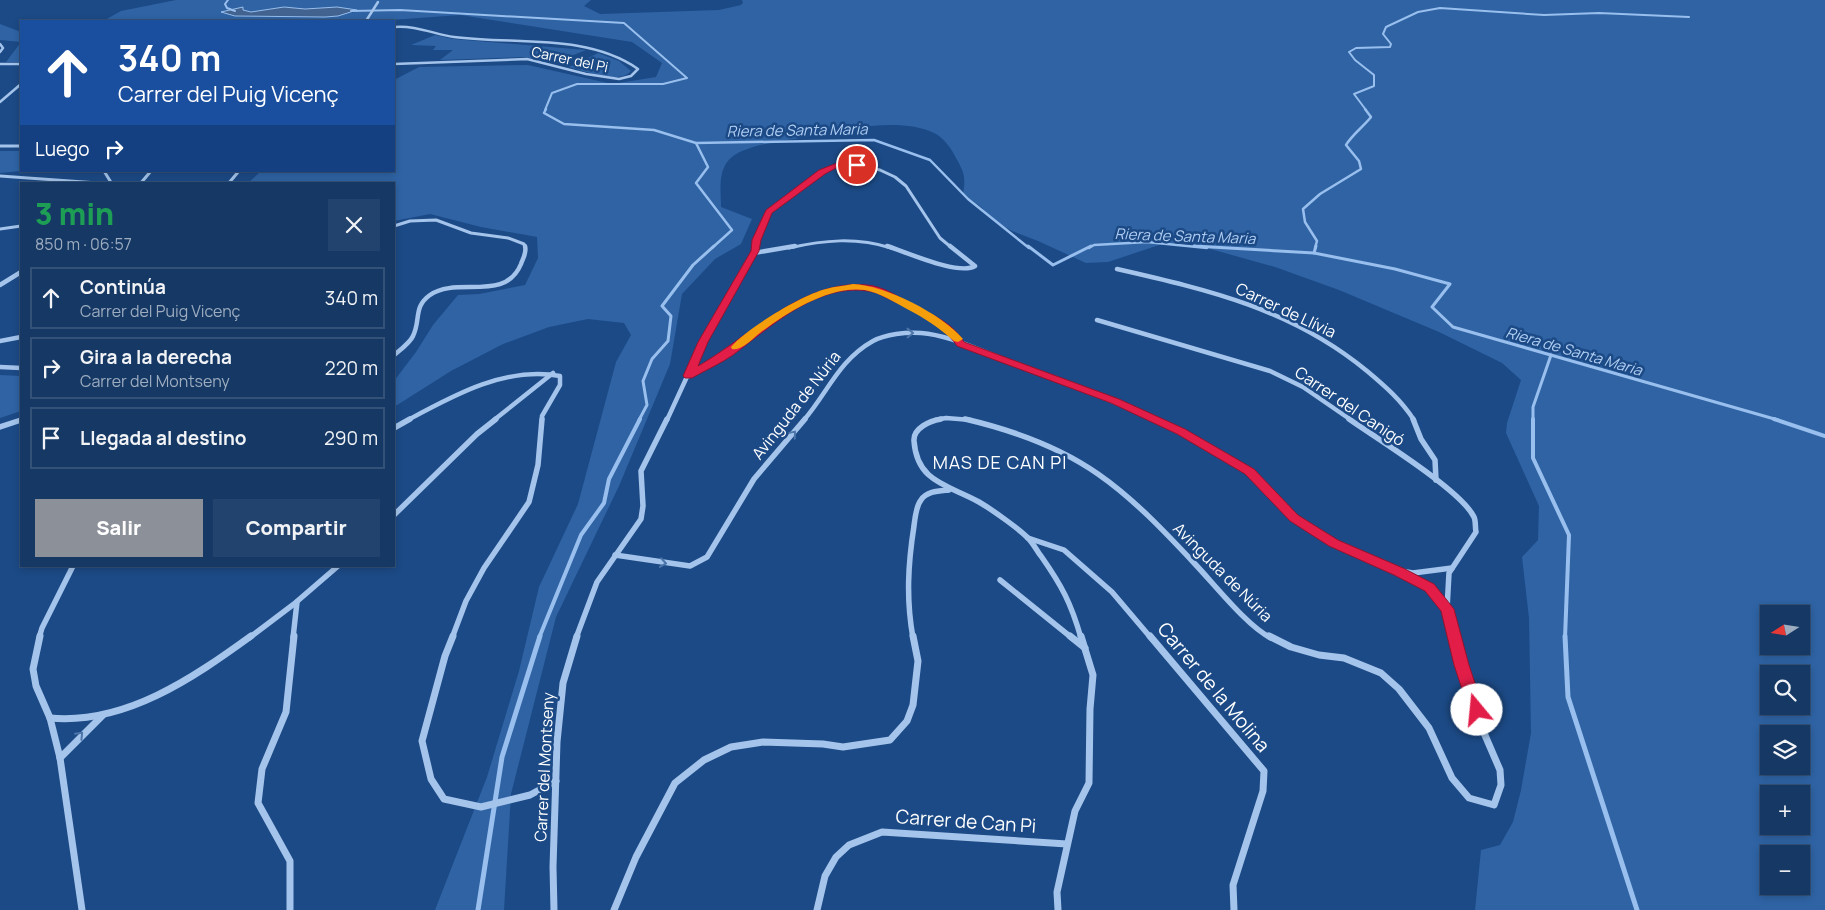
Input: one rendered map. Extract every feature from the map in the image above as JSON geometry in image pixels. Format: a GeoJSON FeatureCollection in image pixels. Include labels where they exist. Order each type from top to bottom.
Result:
{"type":"FeatureCollection","features":[{"type":"Feature","properties":{"kind":"street"},"geometry":{"type":"LineString","coordinates":[[367,20],[378,2]]}},
{"type":"Feature","properties":{"kind":"street","name":"Carrer del Pi"},"geometry":{"type":"LineString","coordinates":[[395,27],[414,27],[460,38],[578,46],[625,60],[638,69],[628,77],[610,79],[598,78],[548,62],[527,59],[395,64]]}},
{"type":"Feature","properties":{"kind":"street"},"geometry":{"type":"LineString","coordinates":[[0,44],[3,48],[0,52]]}},
{"type":"Feature","properties":{"kind":"street"},"geometry":{"type":"LineString","coordinates":[[0,64],[20,64]]}},
{"type":"Feature","properties":{"kind":"street"},"geometry":{"type":"LineString","coordinates":[[0,102],[20,85]]}},
{"type":"Feature","properties":{"kind":"street"},"geometry":{"type":"LineString","coordinates":[[0,146],[20,146]]}},
{"type":"Feature","properties":{"kind":"street","name":"Carrer del Montseny"},"geometry":{"type":"LineString","coordinates":[[554,910],[556,781],[563,683],[570,657],[597,582],[641,519],[643,506],[641,471],[689,376],[703,342],[754,253],[761,227],[769,212],[822,172],[837,165],[849,164],[880,170],[906,186],[936,233],[950,247],[975,266],[958,269],[875,243],[845,240],[814,241],[754,253]]}},
{"type":"Feature","properties":{"kind":"street"},"geometry":{"type":"LineString","coordinates":[[142,182],[150,172]]}},
{"type":"Feature","properties":{"kind":"street"},"geometry":{"type":"LineString","coordinates":[[230,182],[238,172]]}},
{"type":"Feature","properties":{"kind":"street"},"geometry":{"type":"LineString","coordinates":[[0,176],[84,182]]}},
{"type":"Feature","properties":{"kind":"street"},"geometry":{"type":"LineString","coordinates":[[395,226],[417,220],[440,221],[471,233],[515,239],[524,244],[526,251],[516,274],[507,282],[491,286],[443,290],[424,298],[420,306],[413,337],[395,354]]}},
{"type":"Feature","properties":{"kind":"street"},"geometry":{"type":"LineString","coordinates":[[0,229],[20,226]]}},
{"type":"Feature","properties":{"kind":"street","name":"Carrer de Llívia"},"geometry":{"type":"LineString","coordinates":[[1117,269],[1200,288],[1245,302],[1322,338],[1344,352],[1393,392],[1413,419],[1421,438],[1435,460],[1436,480]]}},
{"type":"Feature","properties":{"kind":"street"},"geometry":{"type":"LineString","coordinates":[[0,285],[20,273]]}},
{"type":"Feature","properties":{"kind":"street"},"geometry":{"type":"LineString","coordinates":[[689,376],[728,354],[788,310],[806,300],[839,288],[867,288],[880,291],[939,322],[956,336],[960,344]]}},
{"type":"Feature","properties":{"kind":"street","name":"Carrer del Canigó"},"geometry":{"type":"LineString","coordinates":[[1097,320],[1285,377],[1436,480],[1458,498],[1474,517],[1476,532],[1470,544],[1449,573],[1447,609]]}},
{"type":"Feature","properties":{"kind":"street","name":"Avinguda de Núria"},"geometry":{"type":"LineString","coordinates":[[615,555],[690,566],[707,557],[754,479],[809,414],[843,364],[857,350],[875,340],[896,334],[922,333],[960,344],[1115,401],[1181,432],[1250,472],[1294,518],[1334,543],[1398,571],[1430,588],[1447,609],[1481,726],[1500,770],[1501,785],[1494,805],[1469,798],[1452,778],[1429,728],[1399,689],[1381,672],[1344,658],[1319,655],[1291,647],[1264,634],[1154,521],[1092,470],[1051,447],[998,427],[965,419],[946,418],[932,421],[921,427],[914,437],[915,451],[920,466],[934,480],[950,490],[979,502],[1028,538],[1062,586],[1086,648],[1093,675],[1090,709],[1089,783],[1075,811],[1057,892],[1058,910]]}},
{"type":"Feature","properties":{"kind":"street"},"geometry":{"type":"LineString","coordinates":[[0,341],[20,337]]}},
{"type":"Feature","properties":{"kind":"street"},"geometry":{"type":"LineString","coordinates":[[0,367],[20,368]]}},
{"type":"Feature","properties":{"kind":"street"},"geometry":{"type":"LineString","coordinates":[[395,427],[462,392],[520,374],[536,372],[553,373],[560,376],[560,385],[542,416],[538,465],[529,502],[484,568],[466,601],[445,656],[422,741],[431,779],[444,798],[481,807],[530,795],[556,781]]}},
{"type":"Feature","properties":{"kind":"street"},"geometry":{"type":"LineString","coordinates":[[395,514],[476,434],[553,373]]}},
{"type":"Feature","properties":{"kind":"street"},"geometry":{"type":"LineString","coordinates":[[0,428],[20,420]]}},
{"type":"Feature","properties":{"kind":"street"},"geometry":{"type":"LineString","coordinates":[[614,910],[636,857],[675,783],[704,760],[731,747],[763,742],[823,744],[843,747],[890,740],[907,721],[913,705],[918,661],[908,609],[908,562],[916,509],[920,500],[928,493],[950,490]]}},
{"type":"Feature","properties":{"kind":"street","name":"Carrer de la Molina"},"geometry":{"type":"LineString","coordinates":[[1028,538],[1064,550],[1112,592],[1264,771],[1263,791],[1233,885],[1234,910]]}},
{"type":"Feature","properties":{"kind":"street"},"geometry":{"type":"LineString","coordinates":[[72,567],[42,628],[33,668],[36,686],[50,718],[60,758],[82,910]]}},
{"type":"Feature","properties":{"kind":"street"},"geometry":{"type":"LineString","coordinates":[[50,718],[73,719],[104,715],[178,686],[297,602],[337,567]]}},
{"type":"Feature","properties":{"kind":"street"},"geometry":{"type":"LineString","coordinates":[[1398,571],[1413,573],[1452,568]]}},
{"type":"Feature","properties":{"kind":"street"},"geometry":{"type":"LineString","coordinates":[[1000,580],[1086,648]]}},
{"type":"Feature","properties":{"kind":"street"},"geometry":{"type":"LineString","coordinates":[[290,910],[290,861],[258,803],[262,769],[286,712],[297,602]]}},
{"type":"Feature","properties":{"kind":"street"},"geometry":{"type":"LineString","coordinates":[[60,758],[80,736],[104,715]]}},
{"type":"Feature","properties":{"kind":"street","name":"Carrer de Can Pi"},"geometry":{"type":"LineString","coordinates":[[817,910],[825,876],[836,857],[849,845],[882,832],[1067,844]]}},
{"type":"Feature","properties":{"kind":"shaded area"},"geometry":{"type":"Polygon","coordinates":[[[176,0],[591,0],[584,6],[600,14],[719,10],[741,5],[743,3],[742,0],[1825,0],[1825,910],[1475,910],[1481,850],[1500,845],[1513,822],[1531,733],[1529,618],[1522,557],[1538,540],[1539,506],[1506,433],[1507,423],[1521,380],[1502,363],[1439,332],[1339,290],[1275,267],[1189,243],[1162,244],[1108,262],[1086,263],[1012,231],[993,220],[981,207],[963,194],[964,175],[961,167],[944,140],[938,135],[905,125],[888,125],[853,128],[757,146],[732,157],[724,167],[721,180],[721,207],[752,219],[741,244],[715,259],[682,294],[670,364],[619,486],[556,617],[511,794],[504,910],[435,910],[487,777],[519,671],[539,587],[578,504],[616,362],[631,335],[624,323],[588,319],[549,327],[503,344],[451,371],[395,406],[395,380],[433,325],[458,295],[479,294],[525,285],[538,258],[537,237],[481,227],[430,214],[395,221],[395,182],[249,182],[260,172],[395,172],[395,79],[419,67],[528,65],[612,84],[656,77],[662,63],[632,42],[460,15],[391,20],[105,20],[121,11],[176,0]],[[243,7],[223,12],[235,16],[325,17],[355,12],[356,10],[337,7],[305,9],[284,7],[251,12],[243,10],[243,7]]]}},
{"type":"Feature","properties":{"kind":"shaded area"},"geometry":{"type":"Polygon","coordinates":[[[243,7],[243,10],[251,12],[284,7],[305,9],[337,7],[357,10],[338,16],[325,17],[235,16],[221,12],[243,7]]]}},
{"type":"Feature","properties":{"kind":"shaded area"},"geometry":{"type":"Polygon","coordinates":[[[0,24],[20,32],[20,42],[0,40],[0,24]]]}},
{"type":"Feature","properties":{"kind":"shaded area"},"geometry":{"type":"Polygon","coordinates":[[[435,35],[453,39],[586,50],[556,62],[524,57],[440,60],[453,50],[433,50],[436,46],[411,45],[435,35]]]}},
{"type":"Feature","properties":{"kind":"shaded area"},"geometry":{"type":"Polygon","coordinates":[[[20,43],[20,62],[6,62],[20,43]]]}},
{"type":"Feature","properties":{"kind":"shaded area"},"geometry":{"type":"Polygon","coordinates":[[[598,53],[619,61],[631,71],[626,75],[610,77],[569,67],[591,65],[580,62],[598,53]]]}},
{"type":"Feature","properties":{"kind":"shaded area"},"geometry":{"type":"Polygon","coordinates":[[[0,151],[20,151],[20,171],[0,173],[0,151]]]}},
{"type":"Feature","properties":{"kind":"shaded area"},"geometry":{"type":"Polygon","coordinates":[[[0,375],[20,376],[20,411],[0,418],[0,375]]]}},
{"type":"Feature","properties":{"kind":"waterway","name":"Riera de Santa Maria"},"geometry":{"type":"LineString","coordinates":[[228,0],[225,4],[227,8],[235,11]]}},
{"type":"Feature","properties":{"kind":"waterway"},"geometry":{"type":"LineString","coordinates":[[1366,110],[1354,94],[1374,86],[1374,75],[1355,60],[1349,52],[1356,48],[1390,47],[1391,44],[1383,34],[1386,27],[1418,12],[1440,8],[1544,15],[1599,13],[1689,17]]}},
{"type":"Feature","properties":{"kind":"waterway","name":"Riera de Santa Maria"},"geometry":{"type":"LineString","coordinates":[[351,11],[400,10],[624,23],[687,78],[663,84],[577,84],[552,93],[545,110]]}},
{"type":"Feature","properties":{"kind":"waterway","name":"Riera de Santa Maria"},"geometry":{"type":"LineString","coordinates":[[546,109],[544,113],[564,124],[654,130],[696,143]]}},
{"type":"Feature","properties":{"kind":"waterway"},"geometry":{"type":"LineString","coordinates":[[1315,248],[1317,241],[1305,222],[1303,209],[1320,194],[1361,169],[1359,161],[1346,145],[1371,117],[1365,109]]}},
{"type":"Feature","properties":{"kind":"waterway","name":"Riera de Santa Maria"},"geometry":{"type":"LineString","coordinates":[[696,143],[874,140],[930,160],[968,199],[1029,248]]}},
{"type":"Feature","properties":{"kind":"waterway"},"geometry":{"type":"LineString","coordinates":[[696,143],[708,167],[696,183],[732,230],[712,248]]}},
{"type":"Feature","properties":{"kind":"waterway","name":"Riera de Santa Maria"},"geometry":{"type":"LineString","coordinates":[[1089,248],[1094,245],[1147,242],[1207,248]]}},
{"type":"Feature","properties":{"kind":"waterway"},"geometry":{"type":"LineString","coordinates":[[639,420],[647,405],[643,381],[652,359],[668,341],[671,316],[662,306],[693,265],[714,246]]}},
{"type":"Feature","properties":{"kind":"waterway","name":"Riera de Santa Maria"},"geometry":{"type":"LineString","coordinates":[[1028,246],[1053,265],[1091,246]]}},
{"type":"Feature","properties":{"kind":"waterway","name":"Riera de Santa Maria"},"geometry":{"type":"LineString","coordinates":[[1194,246],[1314,253]]}},
{"type":"Feature","properties":{"kind":"waterway","name":"Riera de Santa Maria"},"geometry":{"type":"LineString","coordinates":[[1314,253],[1316,246]]}},
{"type":"Feature","properties":{"kind":"waterway","name":"Riera de Santa Maria"},"geometry":{"type":"LineString","coordinates":[[1314,253],[1395,269],[1450,284],[1432,307],[1453,327],[1551,355]]}},
{"type":"Feature","properties":{"kind":"waterway","name":"Riera de Santa Maria"},"geometry":{"type":"LineString","coordinates":[[1551,355],[1778,420]]}},
{"type":"Feature","properties":{"kind":"waterway"},"geometry":{"type":"LineString","coordinates":[[1551,355],[1533,407],[1533,458],[1569,535],[1565,637]]}},
{"type":"Feature","properties":{"kind":"waterway"},"geometry":{"type":"LineString","coordinates":[[539,638],[581,535],[604,503],[609,479],[640,419]]}},
{"type":"Feature","properties":{"kind":"waterway","name":"Riera de Santa Maria"},"geometry":{"type":"LineString","coordinates":[[1774,419],[1825,436]]}},
{"type":"Feature","properties":{"kind":"waterway"},"geometry":{"type":"LineString","coordinates":[[478,910],[502,757],[540,636]]}},
{"type":"Feature","properties":{"kind":"waterway"},"geometry":{"type":"LineString","coordinates":[[1565,637],[1568,697],[1637,910]]}},
{"type":"Feature","properties":{"kind":"slow traffic"},"geometry":{"type":"LineString","coordinates":[[736,347],[760,328],[806,300],[828,291],[853,287],[880,291],[893,297],[939,322],[958,339]]}},
{"type":"Feature","properties":{"kind":"district","name":"MAS DE CAN PI"},"geometry":{"type":"Point","coordinates":[1000,462]}},
{"type":"Feature","properties":{"kind":"route"},"geometry":{"type":"LineString","coordinates":[[857,165],[837,165],[822,172],[778,203],[769,212],[761,227],[755,251],[703,342],[689,376],[728,354],[760,328],[806,300],[839,288],[867,288],[880,291],[939,322],[956,336],[960,344],[1115,401],[1181,432],[1250,472],[1294,518],[1334,543],[1398,571],[1430,588],[1447,609],[1462,665],[1477,710]]}}]}
